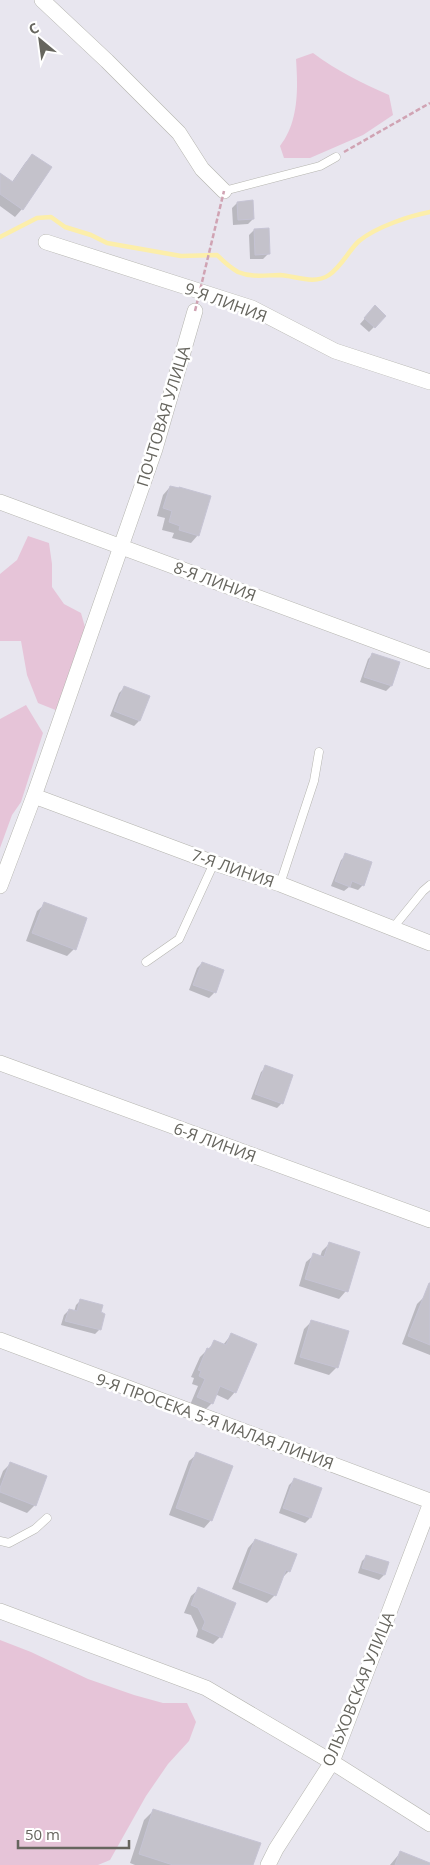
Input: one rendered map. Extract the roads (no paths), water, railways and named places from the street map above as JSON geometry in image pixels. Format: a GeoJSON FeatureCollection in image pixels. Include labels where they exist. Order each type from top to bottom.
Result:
{"type":"FeatureCollection","features":[{"type":"Feature","properties":{"kind":"street"},"geometry":{"type":"LineString","coordinates":[[42,0],[179,132],[202,169],[224,191]]}},
{"type":"Feature","properties":{"kind":"street","name":"9-Я ЛИНИЯ"},"geometry":{"type":"LineString","coordinates":[[46,242],[252,308],[335,351],[430,382]]}},
{"type":"Feature","properties":{"kind":"street","name":"ПОЧТОВАЯ УЛИЦА"},"geometry":{"type":"LineString","coordinates":[[0,886],[34,796],[155,449],[195,310]]}},
{"type":"Feature","properties":{"kind":"street","name":"8-Я ЛИНИЯ"},"geometry":{"type":"LineString","coordinates":[[0,502],[430,660]]}},
{"type":"Feature","properties":{"kind":"street","name":"7-Я ЛИНИЯ"},"geometry":{"type":"LineString","coordinates":[[34,796],[214,863],[280,884],[430,943]]}},
{"type":"Feature","properties":{"kind":"street","name":"6-Я ЛИНИЯ"},"geometry":{"type":"LineString","coordinates":[[0,1063],[430,1220]]}},
{"type":"Feature","properties":{"kind":"street","name":"9-Я ПРОСЕКА 5-Я МАЛАЯ ЛИНИЯ"},"geometry":{"type":"LineString","coordinates":[[0,1340],[430,1501]]}},
{"type":"Feature","properties":{"kind":"street","name":"ОЛЬХОВСКАЯ УЛИЦА"},"geometry":{"type":"LineString","coordinates":[[268,1865],[332,1762],[430,1505]]}},
{"type":"Feature","properties":{"kind":"street"},"geometry":{"type":"LineString","coordinates":[[0,1611],[206,1688],[332,1762],[430,1824]]}},
{"type":"Feature","properties":{"kind":"lane"},"geometry":{"type":"LineString","coordinates":[[224,191],[320,166],[336,157]]}},
{"type":"Feature","properties":{"kind":"lane"},"geometry":{"type":"LineString","coordinates":[[280,884],[314,781],[319,752]]}},
{"type":"Feature","properties":{"kind":"lane"},"geometry":{"type":"LineString","coordinates":[[146,962],[179,939],[214,863]]}},
{"type":"Feature","properties":{"kind":"lane"},"geometry":{"type":"LineString","coordinates":[[392,928],[430,885]]}},
{"type":"Feature","properties":{"kind":"lane"},"geometry":{"type":"LineString","coordinates":[[0,1541],[9,1543],[35,1529],[47,1518]]}},
{"type":"Feature","properties":{"kind":"waterway"},"geometry":{"type":"LineString","coordinates":[[0,237],[37,218],[51,217],[65,227],[91,235],[107,243],[181,256],[217,255],[243,274],[259,276],[280,275],[311,280],[329,275],[342,263],[359,241],[374,231],[412,216],[430,212]]}}]}
